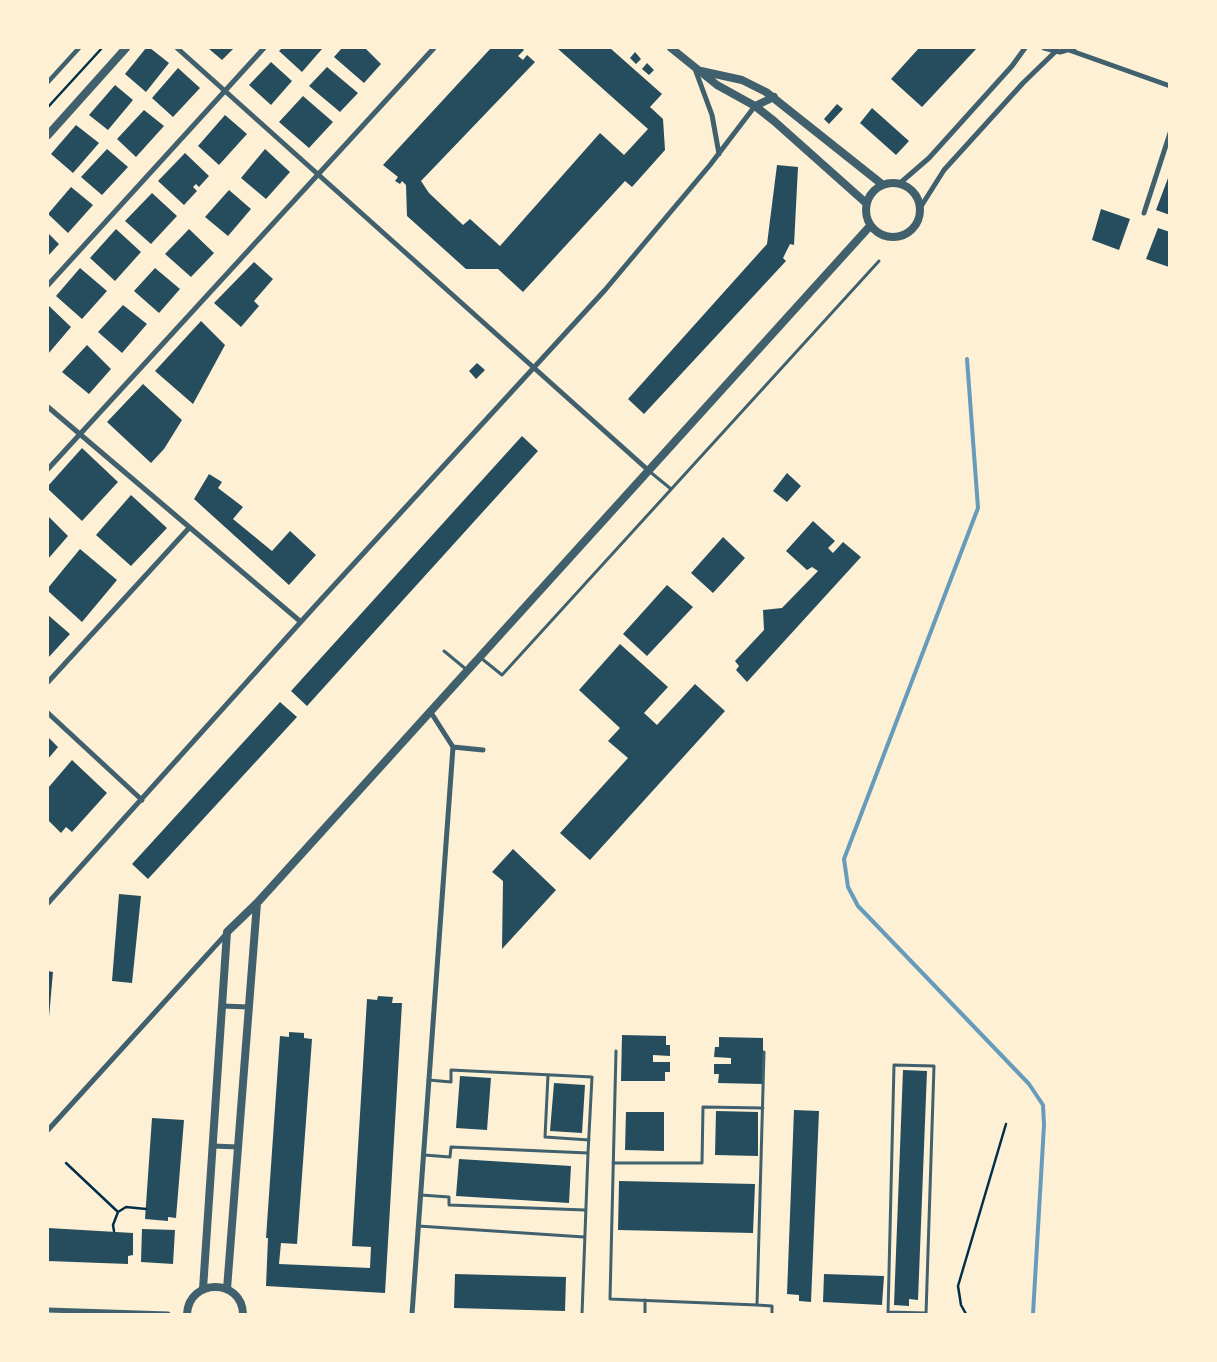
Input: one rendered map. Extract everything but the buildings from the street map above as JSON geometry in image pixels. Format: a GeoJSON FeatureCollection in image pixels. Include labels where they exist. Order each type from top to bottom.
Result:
{"type":"FeatureCollection","features":[{"type":"Feature","properties":{"kind":"street"},"geometry":{"type":"LineString","coordinates":[[48,82],[79,48]]}},
{"type":"Feature","properties":{"kind":"street"},"geometry":{"type":"LineString","coordinates":[[48,135],[126,48]]}},
{"type":"Feature","properties":{"kind":"street"},"geometry":{"type":"LineString","coordinates":[[177,48],[318,176],[536,367],[648,470]]}},
{"type":"Feature","properties":{"kind":"street"},"geometry":{"type":"LineString","coordinates":[[48,285],[264,48]]}},
{"type":"Feature","properties":{"kind":"street"},"geometry":{"type":"LineString","coordinates":[[48,469],[434,48]]}},
{"type":"Feature","properties":{"kind":"street"},"geometry":{"type":"LineString","coordinates":[[671,48],[695,69],[726,91],[755,106],[802,144],[866,203]]}},
{"type":"Feature","properties":{"kind":"street"},"geometry":{"type":"LineString","coordinates":[[899,184],[929,158],[1012,66],[1025,48]]}},
{"type":"Feature","properties":{"kind":"street"},"geometry":{"type":"LineString","coordinates":[[1044,48],[1056,52],[1071,49],[1170,86]]}},
{"type":"Feature","properties":{"kind":"street"},"geometry":{"type":"LineString","coordinates":[[920,208],[913,192],[899,184],[882,185],[873,191],[866,203],[866,215],[870,226],[884,236],[900,237],[914,227],[918,220],[920,208],[944,170],[1022,83],[1056,52]]}},
{"type":"Feature","properties":{"kind":"street"},"geometry":{"type":"LineString","coordinates":[[695,69],[742,80],[774,96],[882,185]]}},
{"type":"Feature","properties":{"kind":"street"},"geometry":{"type":"LineString","coordinates":[[695,69],[712,115],[719,154]]}},
{"type":"Feature","properties":{"kind":"street"},"geometry":{"type":"LineString","coordinates":[[48,904],[301,622],[605,290],[719,154],[755,106],[774,96]]}},
{"type":"Feature","properties":{"kind":"street"},"geometry":{"type":"LineString","coordinates":[[1144,213],[1170,133]]}},
{"type":"Feature","properties":{"kind":"street"},"geometry":{"type":"LineString","coordinates":[[48,1130],[870,226]]}},
{"type":"Feature","properties":{"kind":"street"},"geometry":{"type":"LineString","coordinates":[[48,407],[301,622]]}},
{"type":"Feature","properties":{"kind":"street"},"geometry":{"type":"LineString","coordinates":[[48,682],[189,528]]}},
{"type":"Feature","properties":{"kind":"street"},"geometry":{"type":"LineString","coordinates":[[412,1314],[453,746],[430,711]]}},
{"type":"Feature","properties":{"kind":"street"},"geometry":{"type":"LineString","coordinates":[[48,713],[142,800]]}},
{"type":"Feature","properties":{"kind":"street"},"geometry":{"type":"LineString","coordinates":[[453,746],[483,750]]}},
{"type":"Feature","properties":{"kind":"street"},"geometry":{"type":"LineString","coordinates":[[226,1288],[257,902]]}},
{"type":"Feature","properties":{"kind":"street"},"geometry":{"type":"LineString","coordinates":[[203,1289],[227,932]]}},
{"type":"Feature","properties":{"kind":"street"},"geometry":{"type":"LineString","coordinates":[[222,1006],[249,1007]]}},
{"type":"Feature","properties":{"kind":"street"},"geometry":{"type":"LineString","coordinates":[[212,1146],[238,1147]]}},
{"type":"Feature","properties":{"kind":"street"},"geometry":{"type":"LineString","coordinates":[[187,1314],[191,1300],[203,1289],[214,1286],[226,1288],[238,1298],[243,1314]]}},
{"type":"Feature","properties":{"kind":"street"},"geometry":{"type":"LineString","coordinates":[[48,1310],[168,1314]]}},
{"type":"Feature","properties":{"kind":"lane"},"geometry":{"type":"LineString","coordinates":[[479,656],[502,675],[878,261]]}},
{"type":"Feature","properties":{"kind":"lane"},"geometry":{"type":"LineString","coordinates":[[648,470],[671,489]]}},
{"type":"Feature","properties":{"kind":"lane"},"geometry":{"type":"LineString","coordinates":[[444,651],[467,670]]}},
{"type":"Feature","properties":{"kind":"lane"},"geometry":{"type":"LineString","coordinates":[[616,1051],[610,1299],[772,1306],[772,1314]]}},
{"type":"Feature","properties":{"kind":"lane"},"geometry":{"type":"LineString","coordinates":[[757,1305],[764,1052]]}},
{"type":"Feature","properties":{"kind":"lane"},"geometry":{"type":"LineString","coordinates":[[894,1064],[934,1066],[926,1314],[888,1313],[894,1064]]}},
{"type":"Feature","properties":{"kind":"lane"},"geometry":{"type":"LineString","coordinates":[[429,1080],[451,1082],[451,1070],[592,1077],[582,1314]]}},
{"type":"Feature","properties":{"kind":"lane"},"geometry":{"type":"LineString","coordinates":[[548,1075],[545,1137],[588,1140]]}},
{"type":"Feature","properties":{"kind":"lane"},"geometry":{"type":"LineString","coordinates":[[613,1162],[702,1163],[703,1107],[763,1108]]}},
{"type":"Feature","properties":{"kind":"lane"},"geometry":{"type":"LineString","coordinates":[[424,1155],[450,1157],[451,1147],[588,1153]]}},
{"type":"Feature","properties":{"kind":"lane"},"geometry":{"type":"LineString","coordinates":[[421,1195],[450,1196],[449,1205],[585,1210]]}},
{"type":"Feature","properties":{"kind":"lane"},"geometry":{"type":"LineString","coordinates":[[418,1226],[584,1237]]}},
{"type":"Feature","properties":{"kind":"lane"},"geometry":{"type":"LineString","coordinates":[[645,1314],[646,1300]]}},
{"type":"Feature","properties":{"kind":"path"},"geometry":{"type":"LineString","coordinates":[[48,108],[102,48]]}},
{"type":"Feature","properties":{"kind":"path"},"geometry":{"type":"LineString","coordinates":[[966,1314],[961,1305],[958,1286],[1006,1124]]}},
{"type":"Feature","properties":{"kind":"path"},"geometry":{"type":"LineString","coordinates":[[66,1163],[118,1212]]}},
{"type":"Feature","properties":{"kind":"path"},"geometry":{"type":"LineString","coordinates":[[114,1231],[113,1225],[118,1212],[126,1207],[146,1209]]}},
{"type":"Feature","properties":{"kind":"waterway"},"geometry":{"type":"LineString","coordinates":[[967,359],[978,508],[844,859],[848,887],[858,906],[1029,1084],[1043,1105],[1044,1125],[1033,1314]]}}]}
